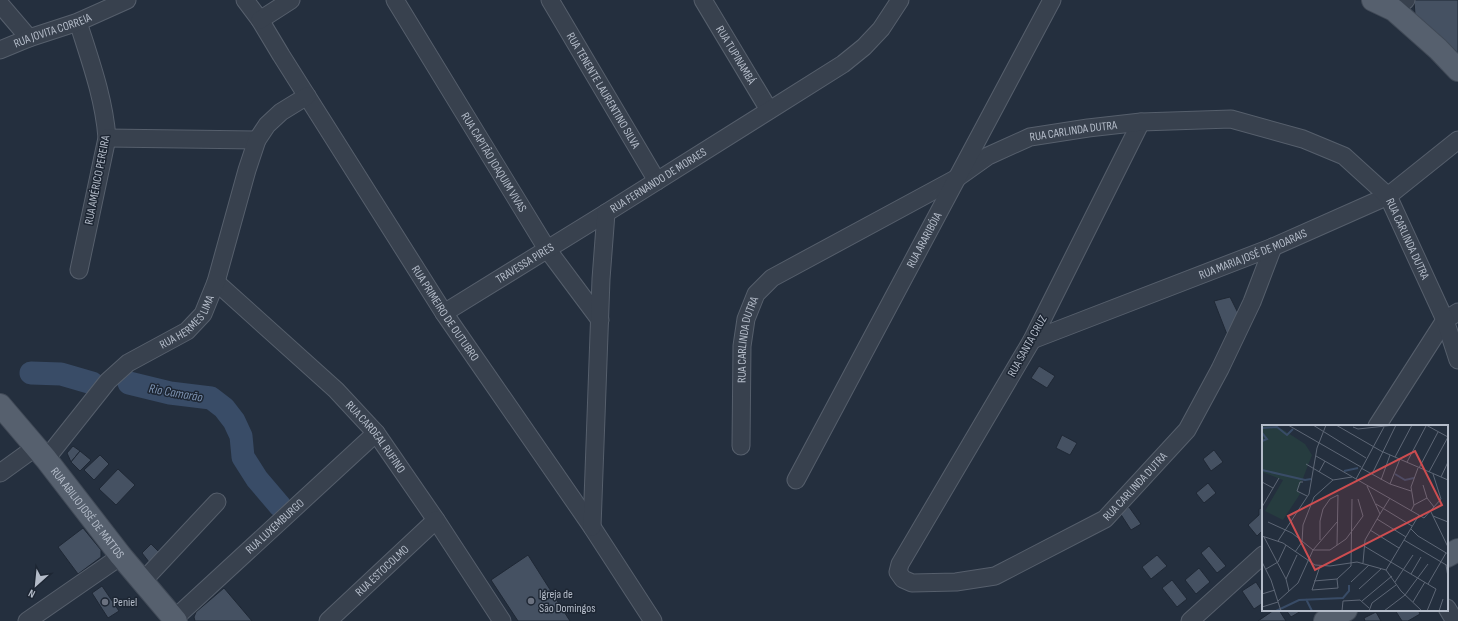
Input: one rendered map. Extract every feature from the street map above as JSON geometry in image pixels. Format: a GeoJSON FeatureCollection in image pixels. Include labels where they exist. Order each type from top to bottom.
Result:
{"type":"FeatureCollection","features":[{"type":"Feature","properties":{"kind":"main road"},"geometry":{"type":"LineString","coordinates":[[1373,0],[1400,5],[1458,70]]}},
{"type":"Feature","properties":{"kind":"main road","name":"RUA ABILIO JOSÉ DE MATTOS"},"geometry":{"type":"LineString","coordinates":[[0,405],[41,453],[121,556],[175,620]]}},
{"type":"Feature","properties":{"kind":"main road"},"geometry":{"type":"LineString","coordinates":[[1448,555],[1458,550]]}},
{"type":"Feature","properties":{"kind":"main road"},"geometry":{"type":"LineString","coordinates":[[1325,621],[1344,611]]}},
{"type":"Feature","properties":{"kind":"street","name":"RUA JOVITA CORREIA"},"geometry":{"type":"LineString","coordinates":[[0,50],[29,38],[78,22],[127,0]]}},
{"type":"Feature","properties":{"kind":"street","name":"RUA PRIMEIRO DE OUTUBRO"},"geometry":{"type":"LineString","coordinates":[[245,0],[260,20],[306,96],[444,313],[592,527],[653,621]]}},
{"type":"Feature","properties":{"kind":"street"},"geometry":{"type":"LineString","coordinates":[[260,20],[291,0]]}},
{"type":"Feature","properties":{"kind":"street","name":"RUA CAPITÃO JOAQUIM VIVAS"},"geometry":{"type":"LineString","coordinates":[[395,0],[547,250],[600,320]]}},
{"type":"Feature","properties":{"kind":"street","name":"RUA TENENTE LAURENTINO SILVA"},"geometry":{"type":"LineString","coordinates":[[550,0],[657,181]]}},
{"type":"Feature","properties":{"kind":"street","name":"RUA TUPINAMBÁ"},"geometry":{"type":"LineString","coordinates":[[703,0],[769,110]]}},
{"type":"Feature","properties":{"kind":"street","name":"RUA FERNANDO DE MORAES"},"geometry":{"type":"LineString","coordinates":[[592,527],[600,320],[606,213],[843,64],[864,47],[881,29],[900,0]]}},
{"type":"Feature","properties":{"kind":"street","name":"RUA ARARIBÓIA"},"geometry":{"type":"LineString","coordinates":[[796,480],[1052,0]]}},
{"type":"Feature","properties":{"kind":"street"},"geometry":{"type":"LineString","coordinates":[[0,4],[29,38]]}},
{"type":"Feature","properties":{"kind":"street","name":"RUA AMÉRICO PEREIRA"},"geometry":{"type":"LineString","coordinates":[[78,22],[101,98],[106,119],[107,138],[79,270]]}},
{"type":"Feature","properties":{"kind":"street","name":"RUA HERMES LIMA"},"geometry":{"type":"LineString","coordinates":[[0,473],[41,453],[108,381],[128,363],[187,331],[203,314],[216,282],[247,170],[257,140],[267,125],[282,112],[306,96]]}},
{"type":"Feature","properties":{"kind":"street","name":"RUA CARLINDA DUTRA"},"geometry":{"type":"LineString","coordinates":[[741,446],[742,346],[746,319],[756,294],[772,278],[957,178],[988,156],[1030,137],[1088,128],[1141,122],[1231,119],[1303,138],[1344,156],[1388,196],[1451,316],[1458,360]]}},
{"type":"Feature","properties":{"kind":"street","name":"RUA SANTA CRUZ"},"geometry":{"type":"LineString","coordinates":[[900,564],[1032,340],[1141,122]]}},
{"type":"Feature","properties":{"kind":"street"},"geometry":{"type":"LineString","coordinates":[[107,138],[257,140]]}},
{"type":"Feature","properties":{"kind":"street","name":"RUA MARIA JOSÉ DE MOARAIS"},"geometry":{"type":"LineString","coordinates":[[1032,340],[1273,247],[1388,196],[1458,140]]}},
{"type":"Feature","properties":{"kind":"street","name":"TRAVESSA PIRES"},"geometry":{"type":"LineString","coordinates":[[444,313],[606,213]]}},
{"type":"Feature","properties":{"kind":"street","name":"RUA CARLINDA DUTRA"},"geometry":{"type":"LineString","coordinates":[[900,564],[898,572],[902,579],[912,583],[956,582],[995,576],[1105,519],[1187,430],[1220,369],[1243,322],[1273,247]]}},
{"type":"Feature","properties":{"kind":"street","name":"RUA CARDEAL RUFINO"},"geometry":{"type":"LineString","coordinates":[[216,282],[336,390],[376,433],[436,520],[497,619]]}},
{"type":"Feature","properties":{"kind":"street"},"geometry":{"type":"LineString","coordinates":[[1378,425],[1451,316]]}},
{"type":"Feature","properties":{"kind":"street","name":"RUA LUXEMBURGO"},"geometry":{"type":"LineString","coordinates":[[175,620],[376,433]]}},
{"type":"Feature","properties":{"kind":"street"},"geometry":{"type":"LineString","coordinates":[[143,581],[217,502]]}},
{"type":"Feature","properties":{"kind":"street","name":"RUA ESTOCOLMO"},"geometry":{"type":"LineString","coordinates":[[328,621],[436,520]]}},
{"type":"Feature","properties":{"kind":"street"},"geometry":{"type":"LineString","coordinates":[[27,621],[121,556]]}},
{"type":"Feature","properties":{"kind":"street"},"geometry":{"type":"LineString","coordinates":[[1190,621],[1262,556]]}},
{"type":"Feature","properties":{"kind":"building"},"geometry":{"type":"Polygon","coordinates":[[[1414,0],[1458,0],[1458,55],[1415,15],[1414,0]]]}},
{"type":"Feature","properties":{"kind":"building"},"geometry":{"type":"Polygon","coordinates":[[[1230,297],[1238,313],[1228,337],[1214,301],[1230,297]]]}},
{"type":"Feature","properties":{"kind":"building"},"geometry":{"type":"Polygon","coordinates":[[[1039,366],[1055,376],[1047,388],[1031,378],[1039,366]]]}},
{"type":"Feature","properties":{"kind":"building"},"geometry":{"type":"Polygon","coordinates":[[[1062,435],[1077,443],[1070,455],[1056,448],[1062,435]]]}},
{"type":"Feature","properties":{"kind":"building"},"geometry":{"type":"Polygon","coordinates":[[[73,446],[80,451],[71,462],[67,453],[73,446]]]}},
{"type":"Feature","properties":{"kind":"building"},"geometry":{"type":"Polygon","coordinates":[[[1214,450],[1223,462],[1211,471],[1203,459],[1214,450]]]}},
{"type":"Feature","properties":{"kind":"building"},"geometry":{"type":"Polygon","coordinates":[[[80,451],[91,460],[80,471],[71,462],[80,451]]]}},
{"type":"Feature","properties":{"kind":"building"},"geometry":{"type":"Polygon","coordinates":[[[100,455],[109,464],[94,480],[84,470],[100,455]]]}},
{"type":"Feature","properties":{"kind":"building"},"geometry":{"type":"Polygon","coordinates":[[[118,469],[135,485],[116,505],[99,489],[118,469]]]}},
{"type":"Feature","properties":{"kind":"building"},"geometry":{"type":"Polygon","coordinates":[[[1208,483],[1216,493],[1204,503],[1196,493],[1208,483]]]}},
{"type":"Feature","properties":{"kind":"building"},"geometry":{"type":"Polygon","coordinates":[[[1129,507],[1141,524],[1131,530],[1120,513],[1129,507]]]}},
{"type":"Feature","properties":{"kind":"building"},"geometry":{"type":"Polygon","coordinates":[[[1262,508],[1262,531],[1257,536],[1248,525],[1259,515],[1259,509],[1262,508]]]}},
{"type":"Feature","properties":{"kind":"building"},"geometry":{"type":"Polygon","coordinates":[[[83,528],[101,550],[101,557],[78,574],[58,547],[83,528]]]}},
{"type":"Feature","properties":{"kind":"building"},"geometry":{"type":"Polygon","coordinates":[[[151,544],[159,552],[149,562],[142,553],[151,544]]]}},
{"type":"Feature","properties":{"kind":"building"},"geometry":{"type":"Polygon","coordinates":[[[1209,546],[1226,566],[1217,573],[1201,553],[1209,546]]]}},
{"type":"Feature","properties":{"kind":"building","name":"Igreja de São Domingos"},"geometry":{"type":"Polygon","coordinates":[[[528,555],[570,621],[518,621],[491,580],[528,555]]]}},
{"type":"Feature","properties":{"kind":"building"},"geometry":{"type":"Polygon","coordinates":[[[1157,555],[1167,566],[1151,579],[1142,567],[1157,555]]]}},
{"type":"Feature","properties":{"kind":"building"},"geometry":{"type":"Polygon","coordinates":[[[1199,568],[1210,582],[1196,594],[1185,580],[1199,568]]]}},
{"type":"Feature","properties":{"kind":"building"},"geometry":{"type":"Polygon","coordinates":[[[1172,580],[1187,599],[1177,607],[1162,588],[1172,580]]]}},
{"type":"Feature","properties":{"kind":"building"},"geometry":{"type":"Polygon","coordinates":[[[1256,582],[1262,591],[1262,604],[1254,609],[1242,591],[1256,582]]]}},
{"type":"Feature","properties":{"kind":"building","name":"Peniel"},"geometry":{"type":"Polygon","coordinates":[[[102,586],[119,611],[108,618],[92,593],[102,586]]]}},
{"type":"Feature","properties":{"kind":"building"},"geometry":{"type":"Polygon","coordinates":[[[224,588],[252,621],[195,621],[194,617],[196,612],[224,588]]]}},
{"type":"Feature","properties":{"kind":"building"},"geometry":{"type":"Polygon","coordinates":[[[1273,611],[1280,611],[1286,621],[1258,621],[1273,611]]]}},
{"type":"Feature","properties":{"kind":"building"},"geometry":{"type":"Polygon","coordinates":[[[1287,611],[1301,611],[1291,617],[1287,611]]]}},
{"type":"Feature","properties":{"kind":"building"},"geometry":{"type":"Polygon","coordinates":[[[1396,611],[1418,611],[1420,614],[1408,621],[1402,621],[1396,611]]]}},
{"type":"Feature","properties":{"kind":"building"},"geometry":{"type":"Polygon","coordinates":[[[1376,612],[1381,621],[1365,621],[1364,618],[1376,612]]]}},
{"type":"Feature","properties":{"kind":"waterway","name":"Rio Camarão"},"geometry":{"type":"LineString","coordinates":[[31,373],[61,374],[92,383]]}},
{"type":"Feature","properties":{"kind":"waterway","name":"Rio Camarão"},"geometry":{"type":"LineString","coordinates":[[129,383],[170,393],[211,398],[224,408],[234,421],[241,436],[243,457],[257,479],[280,506]]}},
{"type":"Feature","properties":{"kind":"place","name":"Igreja de São Domingos"},"geometry":{"type":"Point","coordinates":[531,601]}},
{"type":"Feature","properties":{"kind":"place","name":"Peniel"},"geometry":{"type":"Point","coordinates":[105,602]}}]}
